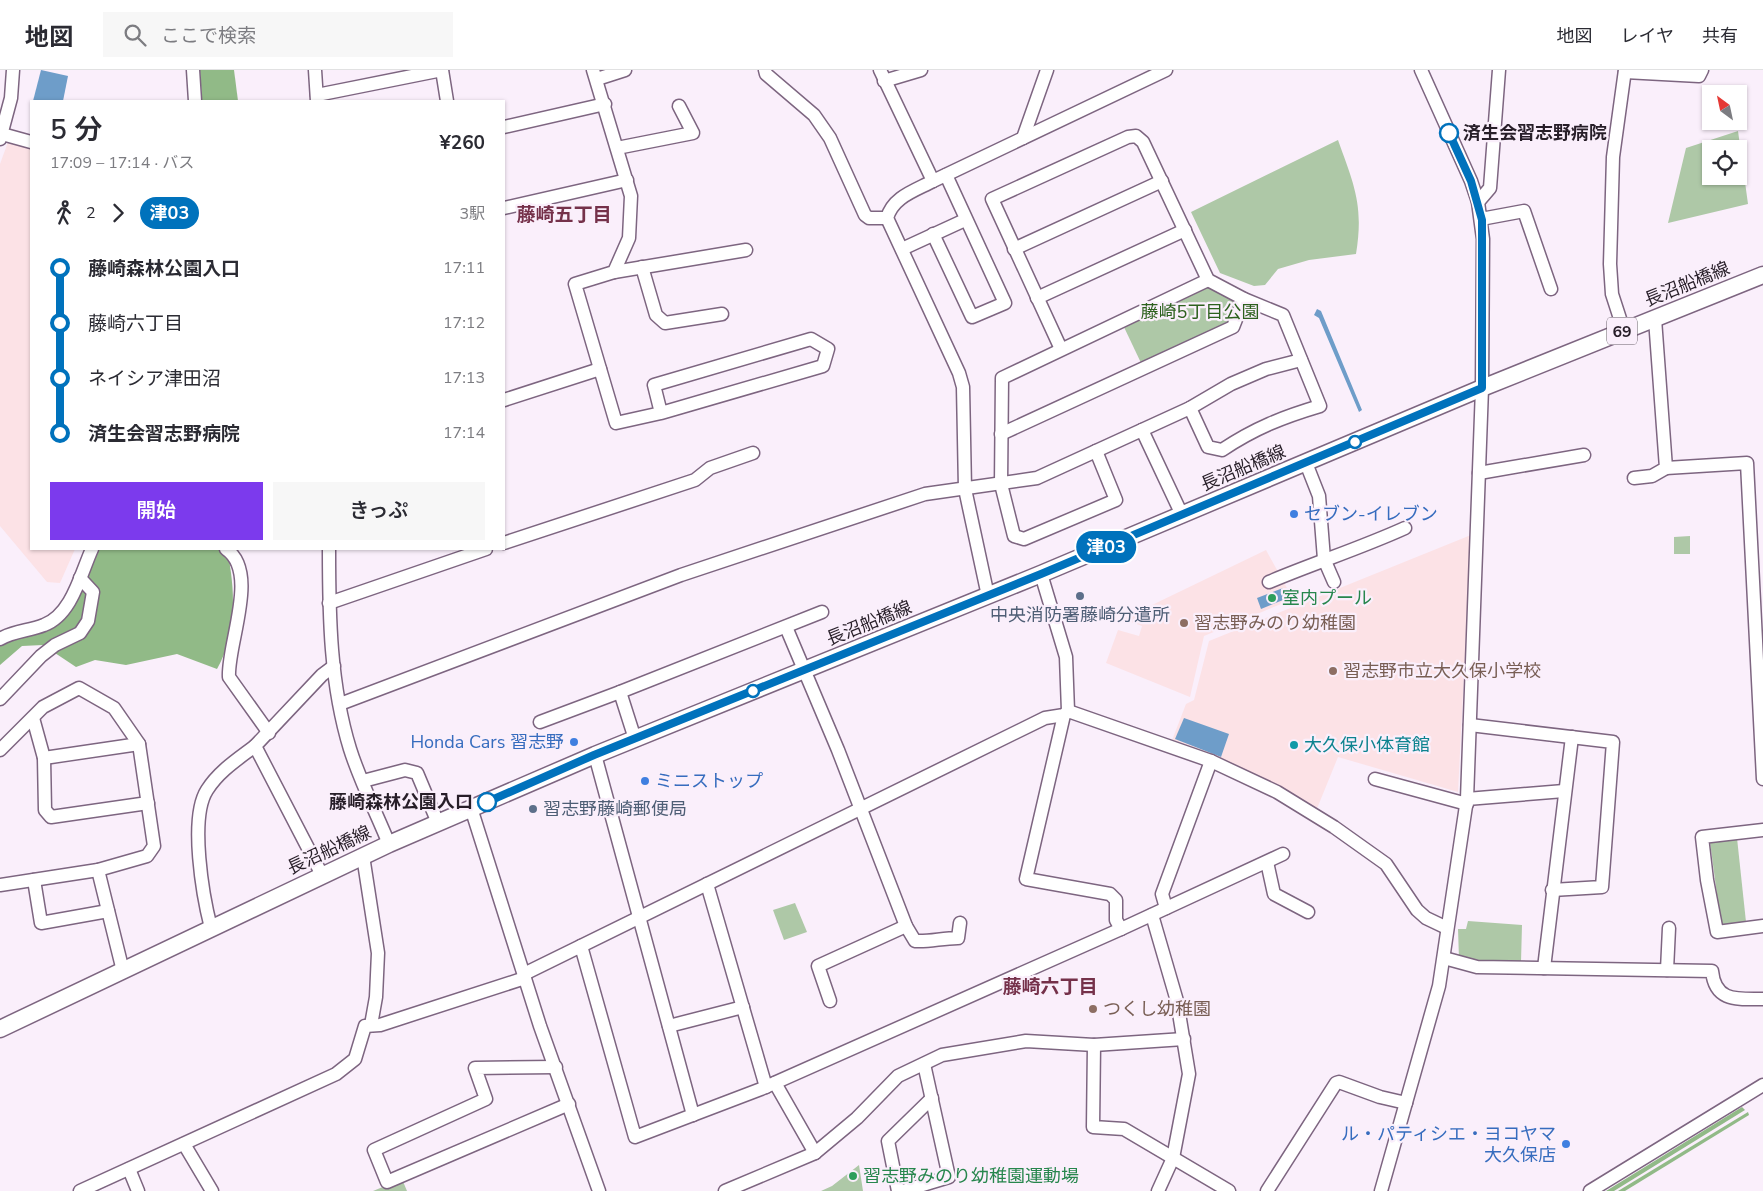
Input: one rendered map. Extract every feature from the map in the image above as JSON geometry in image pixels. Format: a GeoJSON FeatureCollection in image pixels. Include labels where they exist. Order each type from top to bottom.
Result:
{"type":"FeatureCollection","features":[{"type":"Feature","properties":{"kind":"main road","name":"長沼船橋線"},"geometry":{"type":"LineString","coordinates":[[0,1029],[389,844],[594,755],[988,596],[1482,388],[1763,275]]}},
{"type":"Feature","properties":{"kind":"street"},"geometry":{"type":"LineString","coordinates":[[13,70],[12,98],[1,137],[30,142]]}},
{"type":"Feature","properties":{"kind":"street"},"geometry":{"type":"LineString","coordinates":[[193,70],[195,100]]}},
{"type":"Feature","properties":{"kind":"street"},"geometry":{"type":"LineString","coordinates":[[315,70],[317,98],[442,70],[447,100]]}},
{"type":"Feature","properties":{"kind":"street"},"geometry":{"type":"LineString","coordinates":[[614,272],[629,238],[631,196],[595,75],[625,70]]}},
{"type":"Feature","properties":{"kind":"street"},"geometry":{"type":"LineString","coordinates":[[765,70],[766,74],[814,114],[830,138],[865,215],[869,218],[887,218]]}},
{"type":"Feature","properties":{"kind":"street"},"geometry":{"type":"LineString","coordinates":[[921,70],[882,76],[933,181]]}},
{"type":"Feature","properties":{"kind":"street"},"geometry":{"type":"LineString","coordinates":[[1023,138],[1047,70]]}},
{"type":"Feature","properties":{"kind":"street"},"geometry":{"type":"LineString","coordinates":[[988,596],[965,489],[963,387],[959,373],[887,218],[890,208],[897,200],[933,181],[1166,70]]}},
{"type":"Feature","properties":{"kind":"street"},"geometry":{"type":"LineString","coordinates":[[1381,1191],[1439,986],[1467,801],[1479,473],[1482,388],[1482,220],[1471,181],[1421,70]]}},
{"type":"Feature","properties":{"kind":"street"},"geometry":{"type":"LineString","coordinates":[[1478,202],[1490,188],[1499,70]]}},
{"type":"Feature","properties":{"kind":"street"},"geometry":{"type":"LineString","coordinates":[[1624,331],[1612,294],[1610,264],[1612,157],[1625,71],[1699,76],[1702,70]]}},
{"type":"Feature","properties":{"kind":"street"},"geometry":{"type":"LineString","coordinates":[[505,127],[605,104]]}},
{"type":"Feature","properties":{"kind":"street"},"geometry":{"type":"LineString","coordinates":[[618,148],[693,133],[679,106]]}},
{"type":"Feature","properties":{"kind":"street"},"geometry":{"type":"LineString","coordinates":[[1061,349],[992,199],[1128,137],[1136,136],[1142,142],[1162,181],[1208,280],[1244,299],[1283,315],[1320,406],[1281,417],[1250,431],[1222,450],[1208,447],[1190,408]]}},
{"type":"Feature","properties":{"kind":"street"},"geometry":{"type":"LineString","coordinates":[[933,234],[972,317],[1005,303],[946,176]]}},
{"type":"Feature","properties":{"kind":"street"},"geometry":{"type":"LineString","coordinates":[[505,208],[627,180]]}},
{"type":"Feature","properties":{"kind":"street"},"geometry":{"type":"LineString","coordinates":[[1014,249],[1162,181]]}},
{"type":"Feature","properties":{"kind":"street"},"geometry":{"type":"LineString","coordinates":[[1482,220],[1524,210],[1551,289]]}},
{"type":"Feature","properties":{"kind":"street"},"geometry":{"type":"LineString","coordinates":[[902,249],[965,220]]}},
{"type":"Feature","properties":{"kind":"street"},"geometry":{"type":"LineString","coordinates":[[1037,298],[1185,230]]}},
{"type":"Feature","properties":{"kind":"street"},"geometry":{"type":"LineString","coordinates":[[661,412],[654,384],[811,339],[828,349],[823,366],[661,412],[616,423],[575,284],[614,272],[746,250]]}},
{"type":"Feature","properties":{"kind":"street"},"geometry":{"type":"LineString","coordinates":[[642,267],[656,315],[665,323],[722,314]]}},
{"type":"Feature","properties":{"kind":"street"},"geometry":{"type":"LineString","coordinates":[[1096,451],[1116,500],[1024,539],[1014,536],[1001,484],[1002,378],[1208,280]]}},
{"type":"Feature","properties":{"kind":"street"},"geometry":{"type":"LineString","coordinates":[[1000,434],[1233,327],[1244,299]]}},
{"type":"Feature","properties":{"kind":"street"},"geometry":{"type":"LineString","coordinates":[[1656,319],[1666,468]]}},
{"type":"Feature","properties":{"kind":"street"},"geometry":{"type":"LineString","coordinates":[[340,704],[680,576],[925,494],[1037,478],[1190,408],[1231,384],[1266,369],[1301,360]]}},
{"type":"Feature","properties":{"kind":"street"},"geometry":{"type":"LineString","coordinates":[[505,400],[600,369]]}},
{"type":"Feature","properties":{"kind":"street"},"geometry":{"type":"LineString","coordinates":[[1142,430],[1182,515]]}},
{"type":"Feature","properties":{"kind":"street"},"geometry":{"type":"LineString","coordinates":[[505,542],[695,480],[710,468],[753,453]]}},
{"type":"Feature","properties":{"kind":"street"},"geometry":{"type":"LineString","coordinates":[[1479,473],[1584,455]]}},
{"type":"Feature","properties":{"kind":"street"},"geometry":{"type":"LineString","coordinates":[[1306,463],[1320,496],[1324,559],[1334,582]]}},
{"type":"Feature","properties":{"kind":"street"},"geometry":{"type":"LineString","coordinates":[[1634,478],[1652,476],[1666,468],[1747,463],[1763,778]]}},
{"type":"Feature","properties":{"kind":"street"},"geometry":{"type":"LineString","coordinates":[[1269,582],[1324,559],[1364,546],[1405,528]]}},
{"type":"Feature","properties":{"kind":"street"},"geometry":{"type":"LineString","coordinates":[[0,639],[8,634],[46,625],[68,603],[92,550]]}},
{"type":"Feature","properties":{"kind":"street"},"geometry":{"type":"LineString","coordinates":[[227,550],[236,559],[240,586],[239,618],[228,666],[229,676],[269,733]]}},
{"type":"Feature","properties":{"kind":"street"},"geometry":{"type":"LineString","coordinates":[[329,550],[329,603],[334,666],[340,704],[350,748],[389,844]]}},
{"type":"Feature","properties":{"kind":"street"},"geometry":{"type":"LineString","coordinates":[[329,603],[483,550]]}},
{"type":"Feature","properties":{"kind":"street"},"geometry":{"type":"LineString","coordinates":[[1041,574],[1066,657],[1066,713],[1026,879],[1110,894],[1116,900],[1116,920],[1121,929]]}},
{"type":"Feature","properties":{"kind":"street"},"geometry":{"type":"LineString","coordinates":[[0,699],[41,656],[80,633],[88,621],[92,592],[80,578]]}},
{"type":"Feature","properties":{"kind":"street"},"geometry":{"type":"LineString","coordinates":[[540,722],[822,612]]}},
{"type":"Feature","properties":{"kind":"street"},"geometry":{"type":"LineString","coordinates":[[786,627],[862,809],[906,926],[915,942],[935,942],[942,938],[958,938],[960,923]]}},
{"type":"Feature","properties":{"kind":"street"},"geometry":{"type":"LineString","coordinates":[[211,928],[204,904],[199,867],[201,810],[205,792],[219,774],[269,733],[322,675],[334,666]]}},
{"type":"Feature","properties":{"kind":"street"},"geometry":{"type":"LineString","coordinates":[[0,750],[43,707],[80,688],[114,708],[138,744],[154,846],[147,856],[98,870],[0,885]]}},
{"type":"Feature","properties":{"kind":"street"},"geometry":{"type":"LineString","coordinates":[[620,692],[635,739]]}},
{"type":"Feature","properties":{"kind":"street"},"geometry":{"type":"LineString","coordinates":[[80,1191],[336,1074],[355,1059],[365,1026],[371,1026],[524,976],[581,946],[1046,718],[1066,713],[1211,761],[1277,792],[1357,842],[1386,864],[1417,910],[1426,918],[1447,928]]}},
{"type":"Feature","properties":{"kind":"street"},"geometry":{"type":"LineString","coordinates":[[33,718],[44,758],[45,810],[51,817],[148,803]]}},
{"type":"Feature","properties":{"kind":"street"},"geometry":{"type":"LineString","coordinates":[[1470,725],[1613,742],[1602,887],[1552,890]]}},
{"type":"Feature","properties":{"kind":"street"},"geometry":{"type":"LineString","coordinates":[[1544,968],[1572,737]]}},
{"type":"Feature","properties":{"kind":"street"},"geometry":{"type":"LineString","coordinates":[[44,758],[138,744]]}},
{"type":"Feature","properties":{"kind":"street"},"geometry":{"type":"LineString","coordinates":[[255,746],[322,875]]}},
{"type":"Feature","properties":{"kind":"street"},"geometry":{"type":"LineString","coordinates":[[594,755],[693,1115]]}},
{"type":"Feature","properties":{"kind":"street"},"geometry":{"type":"LineString","coordinates":[[1166,908],[1162,894],[1211,761]]}},
{"type":"Feature","properties":{"kind":"street"},"geometry":{"type":"LineString","coordinates":[[363,781],[405,770],[416,773],[438,823]]}},
{"type":"Feature","properties":{"kind":"street"},"geometry":{"type":"LineString","coordinates":[[1375,779],[1467,801],[1564,791]]}},
{"type":"Feature","properties":{"kind":"street"},"geometry":{"type":"LineString","coordinates":[[472,808],[540,1026],[600,1191]]}},
{"type":"Feature","properties":{"kind":"street"},"geometry":{"type":"LineString","coordinates":[[1763,830],[1702,838],[1716,932],[1763,926]]}},
{"type":"Feature","properties":{"kind":"street"},"geometry":{"type":"LineString","coordinates":[[581,946],[635,1137],[770,1085],[1121,929],[1283,854]]}},
{"type":"Feature","properties":{"kind":"street"},"geometry":{"type":"LineString","coordinates":[[363,856],[378,953],[376,997],[371,1026]]}},
{"type":"Feature","properties":{"kind":"street"},"geometry":{"type":"LineString","coordinates":[[1267,862],[1274,894],[1308,912]]}},
{"type":"Feature","properties":{"kind":"street"},"geometry":{"type":"LineString","coordinates":[[98,870],[123,971]]}},
{"type":"Feature","properties":{"kind":"street"},"geometry":{"type":"LineString","coordinates":[[34,880],[41,922],[108,912]]}},
{"type":"Feature","properties":{"kind":"street"},"geometry":{"type":"LineString","coordinates":[[707,884],[743,1007],[770,1085],[815,1153]]}},
{"type":"Feature","properties":{"kind":"street"},"geometry":{"type":"LineString","coordinates":[[1152,915],[1178,1001],[1189,1074],[1173,1158],[1158,1191]]}},
{"type":"Feature","properties":{"kind":"street"},"geometry":{"type":"LineString","coordinates":[[830,1000],[818,966],[906,926]]}},
{"type":"Feature","properties":{"kind":"street"},"geometry":{"type":"LineString","coordinates":[[1667,970],[1669,928]]}},
{"type":"Feature","properties":{"kind":"street"},"geometry":{"type":"LineString","coordinates":[[1444,958],[1476,967],[1712,971],[1714,983],[1722,995],[1741,999],[1763,999]]}},
{"type":"Feature","properties":{"kind":"street"},"geometry":{"type":"LineString","coordinates":[[669,1026],[743,1007]]}},
{"type":"Feature","properties":{"kind":"street"},"geometry":{"type":"LineString","coordinates":[[725,1191],[815,1153],[857,1118],[898,1076],[942,1055],[1026,1041],[1094,1045],[1184,1039]]}},
{"type":"Feature","properties":{"kind":"street"},"geometry":{"type":"LineString","coordinates":[[1094,1045],[1093,1127],[1124,1129],[1229,1191]]}},
{"type":"Feature","properties":{"kind":"street"},"geometry":{"type":"LineString","coordinates":[[903,1191],[930,1187],[950,1177],[924,1064]]}},
{"type":"Feature","properties":{"kind":"street"},"geometry":{"type":"LineString","coordinates":[[556,1067],[475,1068],[486,1099],[374,1150],[387,1182],[569,1104]]}},
{"type":"Feature","properties":{"kind":"street"},"geometry":{"type":"LineString","coordinates":[[1267,1191],[1336,1083],[1339,1082],[1380,1097],[1406,1103]]}},
{"type":"Feature","properties":{"kind":"street"},"geometry":{"type":"LineString","coordinates":[[1590,1191],[1763,1085]]}},
{"type":"Feature","properties":{"kind":"street"},"geometry":{"type":"LineString","coordinates":[[898,1191],[888,1141],[932,1098]]}},
{"type":"Feature","properties":{"kind":"street"},"geometry":{"type":"LineString","coordinates":[[184,1144],[212,1191]]}},
{"type":"Feature","properties":{"kind":"street"},"geometry":{"type":"LineString","coordinates":[[129,1169],[138,1191]]}},
{"type":"Feature","properties":{"kind":"shaded area"},"geometry":{"type":"Polygon","coordinates":[[[8,142],[30,148],[30,550],[75,550],[60,583],[47,582],[0,526],[0,164],[8,142]]]}},
{"type":"Feature","properties":{"kind":"shaded area","name":"習志野市立大久保小学校"},"geometry":{"type":"Polygon","coordinates":[[[1471,535],[1458,792],[1338,757],[1316,811],[1171,743],[1186,704],[1194,700],[1209,641],[1471,535]]]}},
{"type":"Feature","properties":{"kind":"shaded area","name":"習志野みのり幼稚園"},"geometry":{"type":"Polygon","coordinates":[[[1266,550],[1293,599],[1204,636],[1190,697],[1106,663],[1118,630],[1139,636],[1142,626],[1123,619],[1266,550]]]}},
{"type":"Feature","properties":{"kind":"green space"},"geometry":{"type":"Polygon","coordinates":[[[200,70],[234,70],[238,100],[202,100],[200,70]]]}},
{"type":"Feature","properties":{"kind":"green space"},"geometry":{"type":"Polygon","coordinates":[[[1738,131],[1739,140],[1710,140],[1738,131]]]}},
{"type":"Feature","properties":{"kind":"green space"},"geometry":{"type":"Polygon","coordinates":[[[1338,140],[1353,183],[1358,208],[1359,222],[1356,254],[1309,260],[1278,269],[1265,285],[1254,286],[1220,273],[1191,212],[1338,140]]]}},
{"type":"Feature","properties":{"kind":"green space"},"geometry":{"type":"Polygon","coordinates":[[[1702,143],[1702,185],[1745,185],[1748,204],[1668,223],[1686,148],[1702,143]]]}},
{"type":"Feature","properties":{"kind":"green space","name":"藤崎5丁目公園"},"geometry":{"type":"Polygon","coordinates":[[[1208,280],[1241,301],[1232,324],[1142,365],[1123,325],[1208,280]]]}},
{"type":"Feature","properties":{"kind":"green space"},"geometry":{"type":"Polygon","coordinates":[[[1690,536],[1690,554],[1674,554],[1674,537],[1690,536]]]}},
{"type":"Feature","properties":{"kind":"green space"},"geometry":{"type":"Polygon","coordinates":[[[98,550],[227,550],[232,579],[232,625],[229,641],[217,669],[177,654],[126,665],[95,660],[76,667],[43,645],[22,646],[0,665],[0,645],[15,637],[51,628],[98,550]]]}},
{"type":"Feature","properties":{"kind":"green space"},"geometry":{"type":"Polygon","coordinates":[[[1737,838],[1746,922],[1721,925],[1710,842],[1737,838]]]}},
{"type":"Feature","properties":{"kind":"green space"},"geometry":{"type":"Polygon","coordinates":[[[795,903],[807,932],[784,940],[773,910],[795,903]]]}},
{"type":"Feature","properties":{"kind":"green space"},"geometry":{"type":"Polygon","coordinates":[[[1468,921],[1522,925],[1521,962],[1459,959],[1458,929],[1466,929],[1468,921]]]}},
{"type":"Feature","properties":{"kind":"green space"},"geometry":{"type":"Polygon","coordinates":[[[1742,1107],[1745,1110],[1614,1191],[1606,1191],[1742,1107]]]}},
{"type":"Feature","properties":{"kind":"green space"},"geometry":{"type":"Polygon","coordinates":[[[1748,1112],[1749,1115],[1625,1191],[1618,1191],[1748,1112]]]}},
{"type":"Feature","properties":{"kind":"green space","name":"習志野みのり幼稚園運動場"},"geometry":{"type":"Polygon","coordinates":[[[859,1165],[863,1191],[821,1191],[832,1186],[859,1165]]]}},
{"type":"Feature","properties":{"kind":"green space"},"geometry":{"type":"Polygon","coordinates":[[[402,1179],[407,1191],[373,1191],[402,1179]]]}},
{"type":"Feature","properties":{"kind":"water"},"geometry":{"type":"Polygon","coordinates":[[[41,70],[68,76],[63,100],[33,100],[41,70]]]}},
{"type":"Feature","properties":{"kind":"water"},"geometry":{"type":"Polygon","coordinates":[[[1317,309],[1321,311],[1362,410],[1359,412],[1319,318],[1314,315],[1317,309]]]}},
{"type":"Feature","properties":{"kind":"water","name":"室内プール"},"geometry":{"type":"Polygon","coordinates":[[[1283,588],[1288,598],[1261,609],[1257,598],[1283,588]]]}},
{"type":"Feature","properties":{"kind":"water"},"geometry":{"type":"Polygon","coordinates":[[[1184,718],[1229,734],[1221,757],[1175,739],[1184,718]]]}},
{"type":"Feature","properties":{"kind":"bus line","name":"津03"},"geometry":{"type":"LineString","coordinates":[[487,802],[594,755],[1041,574],[1482,388],[1482,220],[1471,181],[1449,133]]}},
{"type":"Feature","properties":{"kind":"place","name":"済生会習志野病院"},"geometry":{"type":"Point","coordinates":[1449,133]}},
{"type":"Feature","properties":{"kind":"place","name":"セブン-イレブン"},"geometry":{"type":"Point","coordinates":[1294,514]}},
{"type":"Feature","properties":{"kind":"place","name":"中央消防署藤崎分遣所"},"geometry":{"type":"Point","coordinates":[1080,596]}},
{"type":"Feature","properties":{"kind":"place","name":"室内プール"},"geometry":{"type":"Point","coordinates":[1272,598]}},
{"type":"Feature","properties":{"kind":"place","name":"習志野みのり幼稚園"},"geometry":{"type":"Point","coordinates":[1184,623]}},
{"type":"Feature","properties":{"kind":"place","name":"習志野市立大久保小学校"},"geometry":{"type":"Point","coordinates":[1333,671]}},
{"type":"Feature","properties":{"kind":"place","name":"Honda Cars 習志野"},"geometry":{"type":"Point","coordinates":[574,742]}},
{"type":"Feature","properties":{"kind":"place","name":"大久保小体育館"},"geometry":{"type":"Point","coordinates":[1294,745]}},
{"type":"Feature","properties":{"kind":"place","name":"ミニストップ"},"geometry":{"type":"Point","coordinates":[645,781]}},
{"type":"Feature","properties":{"kind":"place","name":"藤崎森林公園入口"},"geometry":{"type":"Point","coordinates":[487,802]}},
{"type":"Feature","properties":{"kind":"place","name":"習志野藤崎郵便局"},"geometry":{"type":"Point","coordinates":[533,809]}},
{"type":"Feature","properties":{"kind":"place","name":"つくし幼稚園"},"geometry":{"type":"Point","coordinates":[1093,1009]}},
{"type":"Feature","properties":{"kind":"place","name":"ル・パティシエ・ヨコヤマ 大久保店"},"geometry":{"type":"Point","coordinates":[1566,1144]}},
{"type":"Feature","properties":{"kind":"place","name":"習志野みのり幼稚園運動場"},"geometry":{"type":"Point","coordinates":[853,1176]}},
{"type":"Feature","properties":{"kind":"district","name":"藤崎五丁目"},"geometry":{"type":"Point","coordinates":[564,214]}},
{"type":"Feature","properties":{"kind":"district","name":"藤崎六丁目"},"geometry":{"type":"Point","coordinates":[1050,986]}}]}
